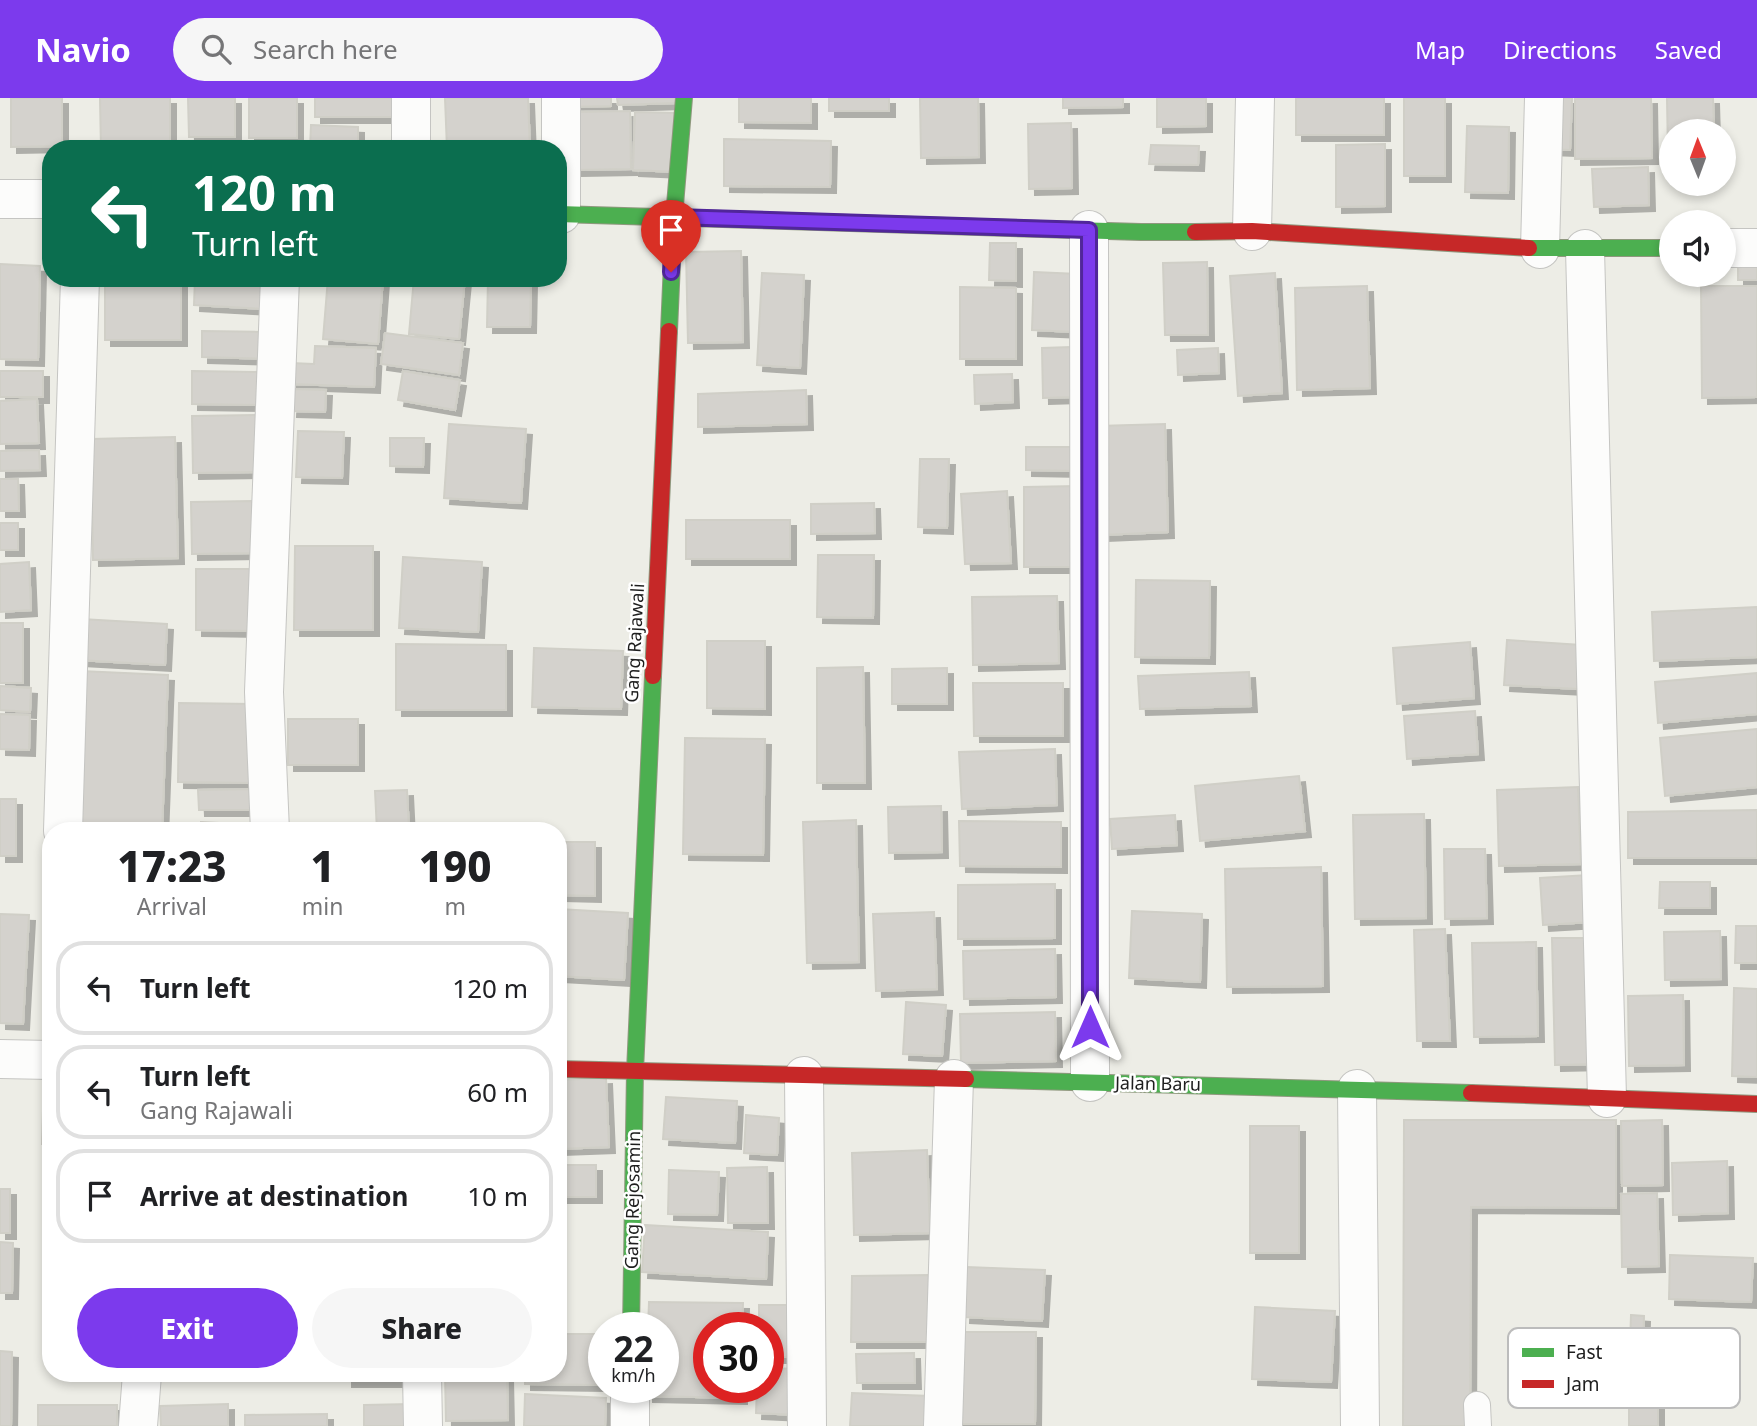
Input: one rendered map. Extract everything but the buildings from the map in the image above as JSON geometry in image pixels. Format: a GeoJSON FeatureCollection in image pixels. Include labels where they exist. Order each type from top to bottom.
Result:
{"type":"FeatureCollection","features":[{"type":"Feature","properties":{"kind":"street"},"geometry":{"type":"LineString","coordinates":[[411,98],[411,140]]}},
{"type":"Feature","properties":{"kind":"street"},"geometry":{"type":"LineString","coordinates":[[560,140],[561,98]]}},
{"type":"Feature","properties":{"kind":"street","name":"Gang Rajawali"},"geometry":{"type":"LineString","coordinates":[[635,1071],[674,217],[684,98]]}},
{"type":"Feature","properties":{"kind":"street"},"geometry":{"type":"LineString","coordinates":[[1252,231],[1255,98]]}},
{"type":"Feature","properties":{"kind":"street"},"geometry":{"type":"LineString","coordinates":[[1540,249],[1544,98]]}},
{"type":"Feature","properties":{"kind":"street"},"geometry":{"type":"LineString","coordinates":[[0,199],[42,199]]}},
{"type":"Feature","properties":{"kind":"street"},"geometry":{"type":"LineString","coordinates":[[567,214],[1141,232],[1252,231],[1540,249],[1659,248]]}},
{"type":"Feature","properties":{"kind":"street"},"geometry":{"type":"LineString","coordinates":[[1089,230],[1090,1082]]}},
{"type":"Feature","properties":{"kind":"street"},"geometry":{"type":"LineString","coordinates":[[1736,248],[1757,248]]}},
{"type":"Feature","properties":{"kind":"street"},"geometry":{"type":"LineString","coordinates":[[1585,249],[1607,1098]]}},
{"type":"Feature","properties":{"kind":"street"},"geometry":{"type":"LineString","coordinates":[[63,822],[80,287]]}},
{"type":"Feature","properties":{"kind":"street"},"geometry":{"type":"LineString","coordinates":[[270,822],[264,692],[280,287]]}},
{"type":"Feature","properties":{"kind":"street"},"geometry":{"type":"LineString","coordinates":[[0,1059],[42,1060]]}},
{"type":"Feature","properties":{"kind":"street","name":"Jalan Baru"},"geometry":{"type":"LineString","coordinates":[[567,1069],[1357,1089],[1757,1104]]}},
{"type":"Feature","properties":{"kind":"street","name":"Gang Rejosamin"},"geometry":{"type":"LineString","coordinates":[[631,1312],[635,1071]]}},
{"type":"Feature","properties":{"kind":"street"},"geometry":{"type":"LineString","coordinates":[[804,1076],[807,1426]]}},
{"type":"Feature","properties":{"kind":"street"},"geometry":{"type":"LineString","coordinates":[[943,1426],[954,1079]]}},
{"type":"Feature","properties":{"kind":"street"},"geometry":{"type":"LineString","coordinates":[[1357,1089],[1360,1426]]}},
{"type":"Feature","properties":{"kind":"street"},"geometry":{"type":"LineString","coordinates":[[138,1426],[141,1382]]}},
{"type":"Feature","properties":{"kind":"street"},"geometry":{"type":"LineString","coordinates":[[422,1382],[423,1426]]}},
{"type":"Feature","properties":{"kind":"street"},"geometry":{"type":"LineString","coordinates":[[630,1403],[630,1426]]}},
{"type":"Feature","properties":{"kind":"traffic: fast"},"geometry":{"type":"LineString","coordinates":[[669,331],[674,217],[684,98]]}},
{"type":"Feature","properties":{"kind":"traffic: fast"},"geometry":{"type":"LineString","coordinates":[[567,214],[1195,232]]}},
{"type":"Feature","properties":{"kind":"traffic: fast"},"geometry":{"type":"LineString","coordinates":[[1529,248],[1659,248]]}},
{"type":"Feature","properties":{"kind":"traffic: fast"},"geometry":{"type":"LineString","coordinates":[[631,1312],[635,1071],[653,676]]}},
{"type":"Feature","properties":{"kind":"traffic: fast"},"geometry":{"type":"LineString","coordinates":[[966,1079],[1471,1093]]}},
{"type":"Feature","properties":{"kind":"traffic: jam"},"geometry":{"type":"LineString","coordinates":[[1195,232],[1252,231],[1529,248]]}},
{"type":"Feature","properties":{"kind":"traffic: jam"},"geometry":{"type":"LineString","coordinates":[[653,676],[669,331]]}},
{"type":"Feature","properties":{"kind":"traffic: jam"},"geometry":{"type":"LineString","coordinates":[[567,1069],[966,1079]]}},
{"type":"Feature","properties":{"kind":"traffic: jam"},"geometry":{"type":"LineString","coordinates":[[1471,1093],[1757,1104]]}},
{"type":"Feature","properties":{"kind":"route"},"geometry":{"type":"LineString","coordinates":[[671,272],[674,217],[1089,230],[1090,1027]]}}]}
